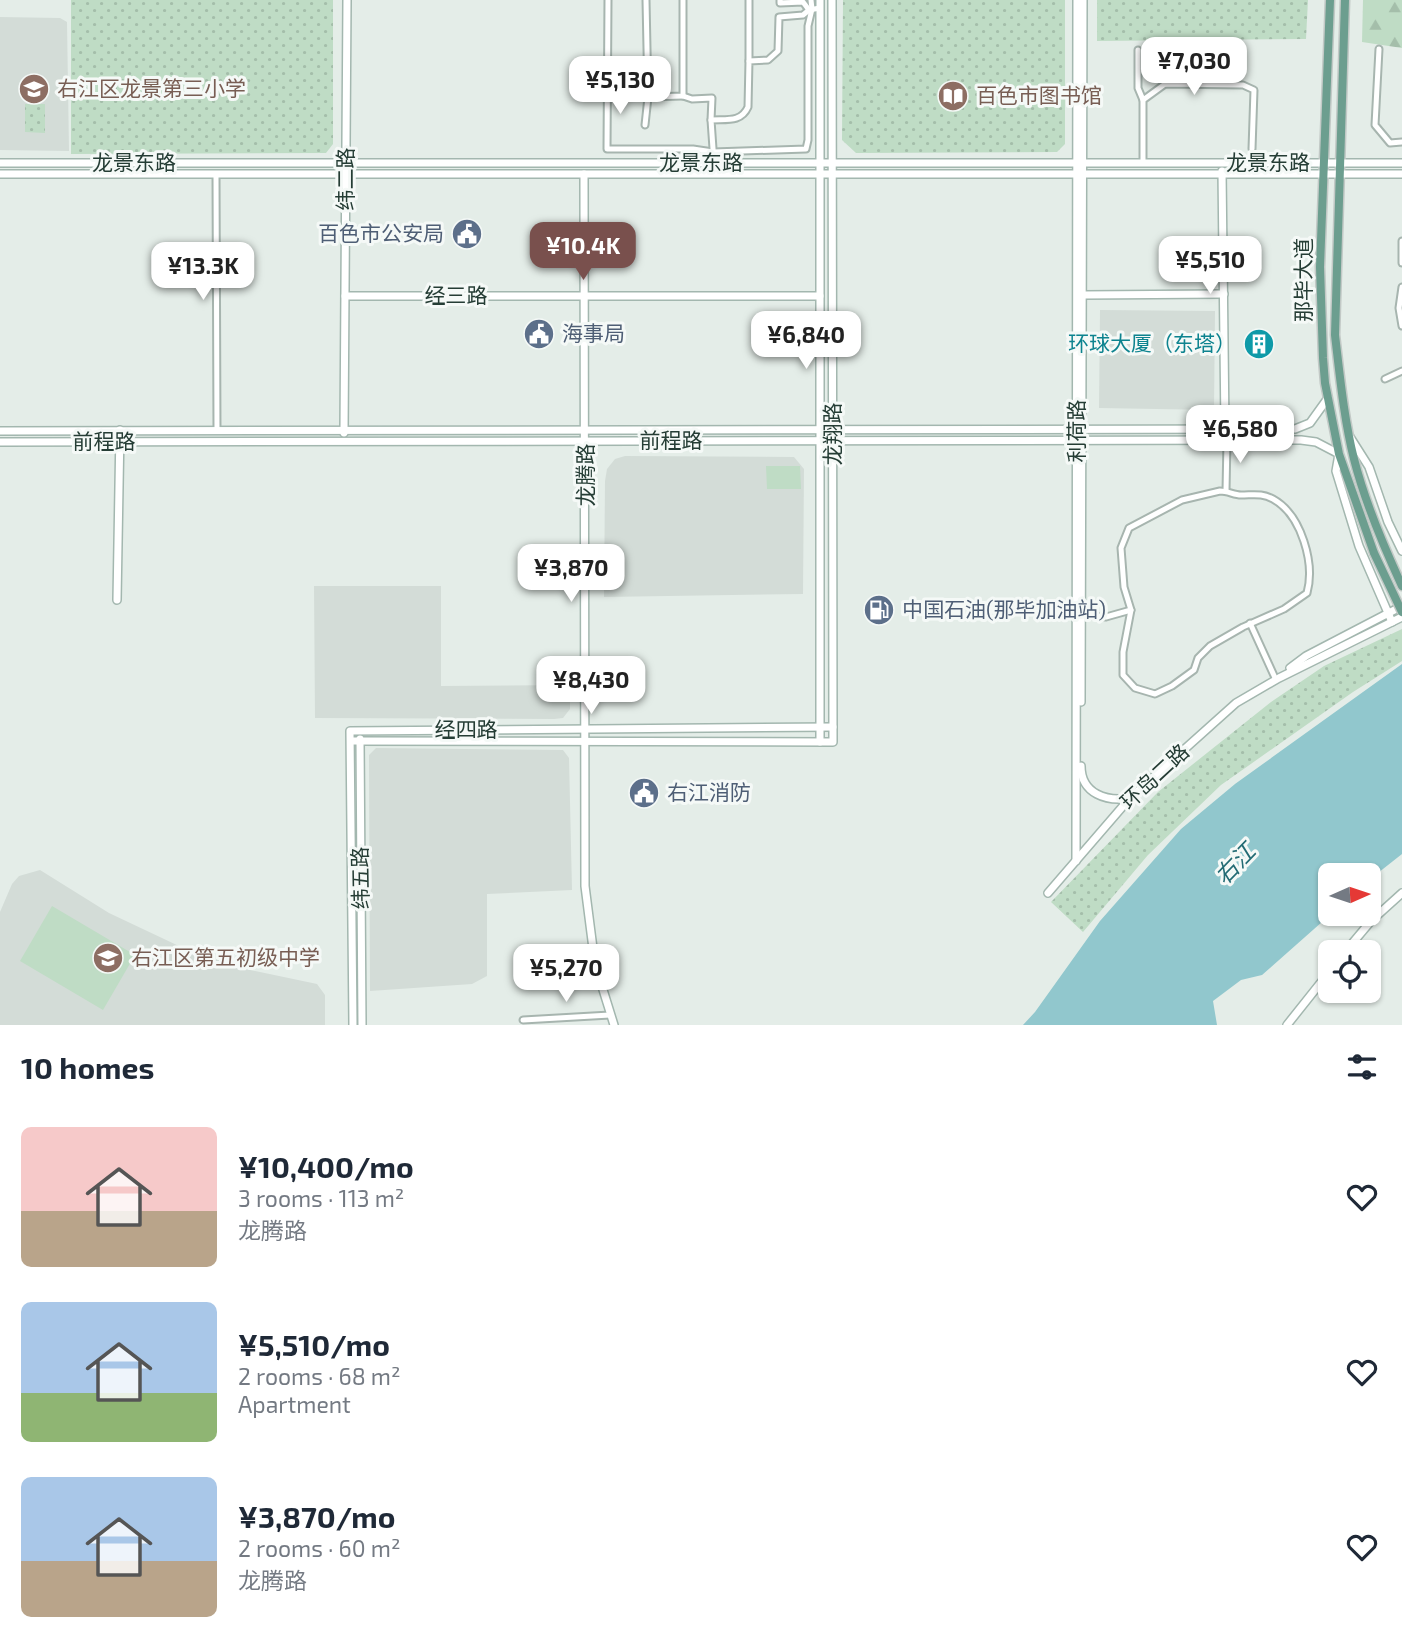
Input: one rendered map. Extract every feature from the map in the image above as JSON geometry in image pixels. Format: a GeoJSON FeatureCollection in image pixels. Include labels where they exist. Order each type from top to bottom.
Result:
{"type":"FeatureCollection","features":[{"type":"Feature","properties":{"kind":"main road","name":"纬二路"},"geometry":{"type":"LineString","coordinates":[[344,441],[347,0]]}},
{"type":"Feature","properties":{"kind":"main road","name":"龙翔路"},"geometry":{"type":"LineString","coordinates":[[832,0],[833,742]]}},
{"type":"Feature","properties":{"kind":"main road","name":"利荷路"},"geometry":{"type":"LineString","coordinates":[[1077,0],[1080,163]]}},
{"type":"Feature","properties":{"kind":"main road","name":"利荷路"},"geometry":{"type":"LineString","coordinates":[[1076,861],[1083,0]]}},
{"type":"Feature","properties":{"kind":"main road","name":"那毕大道"},"geometry":{"type":"LineString","coordinates":[[1330,0],[1320,315],[1328,398],[1339,454],[1374,553],[1402,612]]}},
{"type":"Feature","properties":{"kind":"main road","name":"那毕大道"},"geometry":{"type":"LineString","coordinates":[[1345,0],[1335,335],[1349,435],[1361,485],[1402,586]]}},
{"type":"Feature","properties":{"kind":"main road","name":"龙翔路"},"geometry":{"type":"LineString","coordinates":[[815,7],[820,163],[820,742]]}},
{"type":"Feature","properties":{"kind":"main road","name":"龙景东路"},"geometry":{"type":"LineString","coordinates":[[0,163],[1402,163]]}},
{"type":"Feature","properties":{"kind":"main road"},"geometry":{"type":"LineString","coordinates":[[1222,163],[1225,429]]}},
{"type":"Feature","properties":{"kind":"main road","name":"龙景东路"},"geometry":{"type":"LineString","coordinates":[[0,174],[1402,174]]}},
{"type":"Feature","properties":{"kind":"main road","name":"龙腾路"},"geometry":{"type":"LineString","coordinates":[[584,174],[585,886],[596,964],[614,1025]]}},
{"type":"Feature","properties":{"kind":"main road","name":"利荷路"},"geometry":{"type":"LineString","coordinates":[[1079,429],[1083,295],[1080,174]]}},
{"type":"Feature","properties":{"kind":"main road"},"geometry":{"type":"LineString","coordinates":[[1083,295],[1224,294]]}},
{"type":"Feature","properties":{"kind":"main road","name":"经三路"},"geometry":{"type":"LineString","coordinates":[[345,296],[820,296]]}},
{"type":"Feature","properties":{"kind":"main road","name":"前程路"},"geometry":{"type":"LineString","coordinates":[[0,431],[1295,429],[1310,423],[1328,398]]}},
{"type":"Feature","properties":{"kind":"main road"},"geometry":{"type":"LineString","coordinates":[[117,600],[120,430]]}},
{"type":"Feature","properties":{"kind":"main road"},"geometry":{"type":"LineString","coordinates":[[1349,435],[1368,467],[1402,551]]}},
{"type":"Feature","properties":{"kind":"main road","name":"利荷路"},"geometry":{"type":"LineString","coordinates":[[1079,440],[1081,773],[1083,782],[1095,794],[1105,799],[1130,798]]}},
{"type":"Feature","properties":{"kind":"main road","name":"前程路"},"geometry":{"type":"LineString","coordinates":[[0,442],[1301,440],[1316,442],[1339,454]]}},
{"type":"Feature","properties":{"kind":"main road"},"geometry":{"type":"LineString","coordinates":[[1339,454],[1336,471],[1359,546],[1392,622]]}},
{"type":"Feature","properties":{"kind":"main road","name":"环岛二路"},"geometry":{"type":"LineString","coordinates":[[1048,894],[1130,798],[1236,703],[1277,679],[1392,622],[1402,612]]}},
{"type":"Feature","properties":{"kind":"main road","name":"环岛二路"},"geometry":{"type":"LineString","coordinates":[[1277,679],[1306,656],[1388,613],[1402,612]]}},
{"type":"Feature","properties":{"kind":"main road","name":"经四路"},"geometry":{"type":"LineString","coordinates":[[351,731],[833,727]]}},
{"type":"Feature","properties":{"kind":"main road","name":"纬五路"},"geometry":{"type":"LineString","coordinates":[[351,731],[353,1025]]}},
{"type":"Feature","properties":{"kind":"main road","name":"纬五路"},"geometry":{"type":"LineString","coordinates":[[360,731],[362,1025]]}},
{"type":"Feature","properties":{"kind":"main road","name":"经四路"},"geometry":{"type":"LineString","coordinates":[[351,741],[833,742]]}},
{"type":"Feature","properties":{"kind":"main road"},"geometry":{"type":"LineString","coordinates":[[1355,940],[1371,921],[1402,893]]}},
{"type":"Feature","properties":{"kind":"main road"},"geometry":{"type":"LineString","coordinates":[[1287,1025],[1318,986]]}},
{"type":"Feature","properties":{"kind":"street"},"geometry":{"type":"LineString","coordinates":[[608,0],[607,149],[693,149],[713,152],[806,149],[808,26],[815,7],[811,0]]}},
{"type":"Feature","properties":{"kind":"street"},"geometry":{"type":"LineString","coordinates":[[645,125],[648,97],[646,0]]}},
{"type":"Feature","properties":{"kind":"street"},"geometry":{"type":"LineString","coordinates":[[683,0],[683,96]]}},
{"type":"Feature","properties":{"kind":"street"},"geometry":{"type":"LineString","coordinates":[[711,120],[742,117],[748,107],[748,0]]}},
{"type":"Feature","properties":{"kind":"street"},"geometry":{"type":"LineString","coordinates":[[780,0],[780,3],[803,2],[815,7]]}},
{"type":"Feature","properties":{"kind":"street"},"geometry":{"type":"LineString","coordinates":[[749,61],[768,60],[778,51],[779,17],[803,15],[815,7]]}},
{"type":"Feature","properties":{"kind":"street"},"geometry":{"type":"LineString","coordinates":[[1165,48],[1165,84]]}},
{"type":"Feature","properties":{"kind":"street"},"geometry":{"type":"LineString","coordinates":[[1379,49],[1375,125],[1390,143],[1402,142]]}},
{"type":"Feature","properties":{"kind":"street"},"geometry":{"type":"LineString","coordinates":[[1138,50],[1138,88],[1143,100],[1143,163]]}},
{"type":"Feature","properties":{"kind":"street"},"geometry":{"type":"LineString","coordinates":[[1143,100],[1165,84],[1243,85],[1254,90],[1252,149]]}},
{"type":"Feature","properties":{"kind":"street"},"geometry":{"type":"LineString","coordinates":[[648,97],[712,98],[713,163]]}},
{"type":"Feature","properties":{"kind":"street"},"geometry":{"type":"LineString","coordinates":[[216,174],[217,430]]}},
{"type":"Feature","properties":{"kind":"street"},"geometry":{"type":"LineString","coordinates":[[1402,241],[1402,263]]}},
{"type":"Feature","properties":{"kind":"street"},"geometry":{"type":"LineString","coordinates":[[1402,287],[1399,308],[1402,326]]}},
{"type":"Feature","properties":{"kind":"street"},"geometry":{"type":"LineString","coordinates":[[1385,379],[1402,371]]}},
{"type":"Feature","properties":{"kind":"street"},"geometry":{"type":"LineString","coordinates":[[1226,491],[1227,440]]}},
{"type":"Feature","properties":{"kind":"street"},"geometry":{"type":"LineString","coordinates":[[1226,491],[1240,495],[1261,494],[1279,503],[1303,534],[1308,550],[1307,593],[1284,609],[1251,623],[1210,646],[1198,658],[1194,670],[1172,686],[1155,694],[1135,688],[1123,675],[1123,652],[1130,610],[1124,587],[1121,548],[1129,528],[1182,500],[1226,491]]}},
{"type":"Feature","properties":{"kind":"street"},"geometry":{"type":"LineString","coordinates":[[1082,615],[1106,617],[1130,610]]}},
{"type":"Feature","properties":{"kind":"street"},"geometry":{"type":"LineString","coordinates":[[1251,623],[1277,679]]}},
{"type":"Feature","properties":{"kind":"street"},"geometry":{"type":"LineString","coordinates":[[523,1020],[610,1015]]}},
{"type":"Feature","properties":{"kind":"shaded area","name":"右江区龙景第三小学"},"geometry":{"type":"Polygon","coordinates":[[[0,17],[60,18],[67,22],[69,151],[0,150],[0,17]]]}},
{"type":"Feature","properties":{"kind":"shaded area"},"geometry":{"type":"Polygon","coordinates":[[[1100,310],[1215,311],[1214,410],[1099,408],[1100,310]]]}},
{"type":"Feature","properties":{"kind":"shaded area"},"geometry":{"type":"Polygon","coordinates":[[[625,456],[794,457],[804,469],[803,594],[604,597],[605,481],[607,469],[615,459],[625,456]]]}},
{"type":"Feature","properties":{"kind":"shaded area"},"geometry":{"type":"Polygon","coordinates":[[[314,586],[441,586],[441,686],[570,685],[570,709],[563,718],[554,719],[315,718],[314,586]]]}},
{"type":"Feature","properties":{"kind":"shaded area"},"geometry":{"type":"Polygon","coordinates":[[[376,748],[563,750],[569,758],[572,890],[487,894],[487,976],[472,984],[370,991],[369,755],[376,748]]]}},
{"type":"Feature","properties":{"kind":"shaded area","name":"右江区第五初级中学"},"geometry":{"type":"Polygon","coordinates":[[[40,870],[109,913],[181,947],[250,970],[317,984],[325,995],[325,1025],[0,1025],[0,912],[12,884],[19,876],[40,870]]]}},
{"type":"Feature","properties":{"kind":"green space"},"geometry":{"type":"Polygon","coordinates":[[[71,0],[333,0],[333,144],[326,153],[71,154],[71,0]]]}},
{"type":"Feature","properties":{"kind":"green space"},"geometry":{"type":"Polygon","coordinates":[[[843,0],[1065,0],[1065,144],[1057,152],[856,153],[842,140],[843,0]]]}},
{"type":"Feature","properties":{"kind":"green space"},"geometry":{"type":"Polygon","coordinates":[[[1097,0],[1308,0],[1306,39],[1097,41],[1097,0]]]}},
{"type":"Feature","properties":{"kind":"green space"},"geometry":{"type":"Polygon","coordinates":[[[1363,0],[1402,0],[1402,48],[1362,42],[1363,0]]]}},
{"type":"Feature","properties":{"kind":"green space"},"geometry":{"type":"Polygon","coordinates":[[[25,104],[45,104],[45,133],[25,132],[25,104]]]}},
{"type":"Feature","properties":{"kind":"green space"},"geometry":{"type":"Polygon","coordinates":[[[766,466],[800,466],[801,489],[767,489],[766,466]]]}},
{"type":"Feature","properties":{"kind":"green space"},"geometry":{"type":"Polygon","coordinates":[[[1402,629],[1402,661],[1353,692],[1221,785],[1148,855],[1083,932],[1051,902],[1158,792],[1271,702],[1324,666],[1402,629]]]}},
{"type":"Feature","properties":{"kind":"green space"},"geometry":{"type":"Polygon","coordinates":[[[52,906],[135,955],[103,1010],[20,961],[52,906]]]}},
{"type":"Feature","properties":{"kind":"water","name":"右江"},"geometry":{"type":"Polygon","coordinates":[[[1402,664],[1402,854],[1381,871],[1381,863],[1318,863],[1318,925],[1262,975],[1241,980],[1213,1001],[1217,1025],[1023,1025],[1100,921],[1181,829],[1235,784],[1402,664]]]}},
{"type":"Feature","properties":{"kind":"place","name":"右江区龙景第三小学"},"geometry":{"type":"Point","coordinates":[34,89]}},
{"type":"Feature","properties":{"kind":"place","name":"百色市图书馆"},"geometry":{"type":"Point","coordinates":[953,96]}},
{"type":"Feature","properties":{"kind":"place","name":"百色市公安局"},"geometry":{"type":"Point","coordinates":[467,234]}},
{"type":"Feature","properties":{"kind":"place","name":"海事局"},"geometry":{"type":"Point","coordinates":[539,334]}},
{"type":"Feature","properties":{"kind":"place","name":"环球大厦（东塔）"},"geometry":{"type":"Point","coordinates":[1259,344]}},
{"type":"Feature","properties":{"kind":"place","name":"中国石油(那毕加油站)"},"geometry":{"type":"Point","coordinates":[879,610]}},
{"type":"Feature","properties":{"kind":"place","name":"右江消防"},"geometry":{"type":"Point","coordinates":[644,793]}},
{"type":"Feature","properties":{"kind":"place","name":"右江区第五初级中学"},"geometry":{"type":"Point","coordinates":[108,958]}}]}
